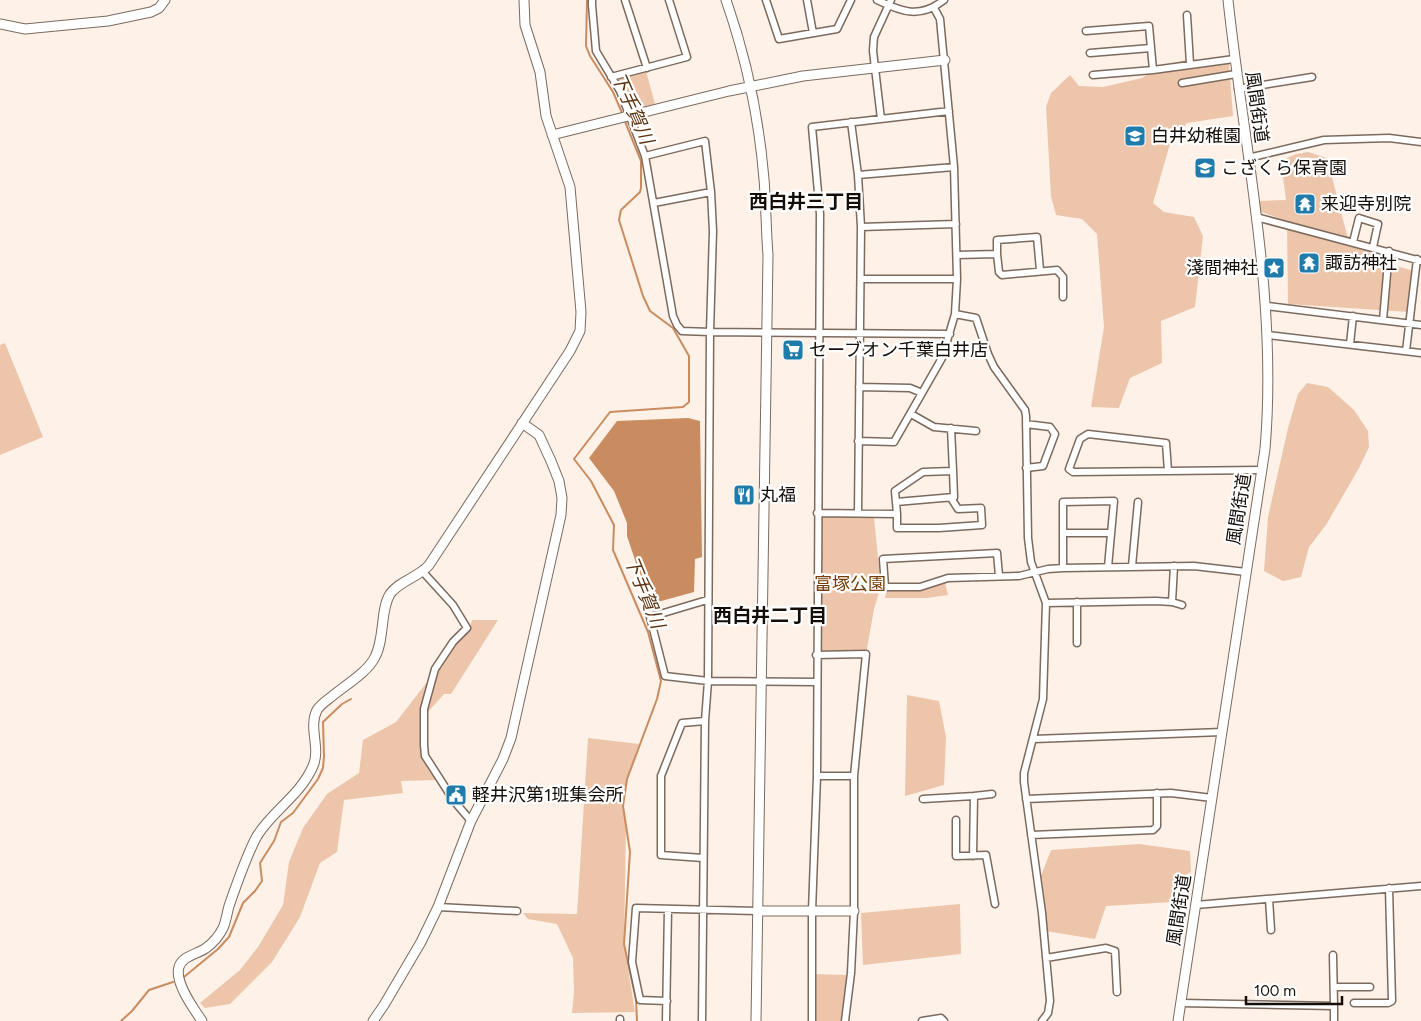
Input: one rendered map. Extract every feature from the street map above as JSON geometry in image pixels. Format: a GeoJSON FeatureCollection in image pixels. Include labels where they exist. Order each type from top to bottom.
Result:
{"type":"FeatureCollection","features":[{"type":"Feature","properties":{"kind":"street"},"geometry":{"type":"LineString","coordinates":[[0,24],[25,29],[108,21],[152,12],[159,8],[164,0]]}},
{"type":"Feature","properties":{"kind":"street"},"geometry":{"type":"LineString","coordinates":[[202,1021],[179,979],[180,964],[214,942],[224,927],[228,909],[257,837],[271,818],[298,791],[313,766],[316,753],[314,724],[318,709],[364,670],[375,657],[380,645],[387,603],[394,589],[430,566],[570,351],[576,341],[582,322],[570,187],[546,116],[540,72],[525,25],[524,0]]}},
{"type":"Feature","properties":{"kind":"street"},"geometry":{"type":"LineString","coordinates":[[592,0],[596,51],[620,91],[626,117],[645,156],[674,316],[677,325],[682,331],[950,334]]}},
{"type":"Feature","properties":{"kind":"street"},"geometry":{"type":"LineString","coordinates":[[625,0],[647,68]]}},
{"type":"Feature","properties":{"kind":"street"},"geometry":{"type":"LineString","coordinates":[[612,77],[687,57],[669,0]]}},
{"type":"Feature","properties":{"kind":"street"},"geometry":{"type":"LineString","coordinates":[[726,0],[751,87],[764,179],[768,255],[756,1021]]}},
{"type":"Feature","properties":{"kind":"street"},"geometry":{"type":"LineString","coordinates":[[766,0],[779,39],[837,29],[851,0]]}},
{"type":"Feature","properties":{"kind":"street"},"geometry":{"type":"LineString","coordinates":[[807,0],[813,33]]}},
{"type":"Feature","properties":{"kind":"street"},"geometry":{"type":"LineString","coordinates":[[877,0],[914,13],[934,8],[944,0]]}},
{"type":"Feature","properties":{"kind":"street","name":"風間街道"},"geometry":{"type":"LineString","coordinates":[[1178,1021],[1262,470],[1269,410],[1267,306],[1234,59],[1228,0]]}},
{"type":"Feature","properties":{"kind":"street"},"geometry":{"type":"LineString","coordinates":[[881,119],[875,67],[874,37],[890,3]]}},
{"type":"Feature","properties":{"kind":"street"},"geometry":{"type":"LineString","coordinates":[[858,441],[894,442],[942,358],[955,314],[957,255],[954,167],[940,19],[934,8]]}},
{"type":"Feature","properties":{"kind":"street"},"geometry":{"type":"LineString","coordinates":[[1187,15],[1190,64]]}},
{"type":"Feature","properties":{"kind":"street"},"geometry":{"type":"LineString","coordinates":[[1086,31],[1149,26],[1153,70]]}},
{"type":"Feature","properties":{"kind":"street"},"geometry":{"type":"LineString","coordinates":[[1090,53],[1151,48]]}},
{"type":"Feature","properties":{"kind":"street"},"geometry":{"type":"LineString","coordinates":[[1093,76],[1234,59]]}},
{"type":"Feature","properties":{"kind":"street"},"geometry":{"type":"LineString","coordinates":[[552,134],[802,76],[944,60]]}},
{"type":"Feature","properties":{"kind":"street"},"geometry":{"type":"LineString","coordinates":[[1182,83],[1236,74]]}},
{"type":"Feature","properties":{"kind":"street"},"geometry":{"type":"LineString","coordinates":[[1238,89],[1312,77]]}},
{"type":"Feature","properties":{"kind":"street"},"geometry":{"type":"LineString","coordinates":[[812,1021],[812,910],[817,776],[816,655],[820,214],[812,127],[949,111]]}},
{"type":"Feature","properties":{"kind":"street"},"geometry":{"type":"LineString","coordinates":[[851,122],[858,175],[861,227],[858,513]]}},
{"type":"Feature","properties":{"kind":"street"},"geometry":{"type":"LineString","coordinates":[[1248,158],[1324,140],[1390,138],[1421,142]]}},
{"type":"Feature","properties":{"kind":"street"},"geometry":{"type":"LineString","coordinates":[[645,156],[705,141],[711,192],[713,231],[710,332],[708,680],[705,721],[702,1021]]}},
{"type":"Feature","properties":{"kind":"street"},"geometry":{"type":"LineString","coordinates":[[858,175],[954,167]]}},
{"type":"Feature","properties":{"kind":"street"},"geometry":{"type":"LineString","coordinates":[[654,203],[711,192]]}},
{"type":"Feature","properties":{"kind":"street"},"geometry":{"type":"LineString","coordinates":[[1256,217],[1419,260],[1406,351]]}},
{"type":"Feature","properties":{"kind":"street"},"geometry":{"type":"LineString","coordinates":[[1353,242],[1359,218],[1378,224],[1373,247]]}},
{"type":"Feature","properties":{"kind":"street"},"geometry":{"type":"LineString","coordinates":[[861,227],[956,224]]}},
{"type":"Feature","properties":{"kind":"street"},"geometry":{"type":"LineString","coordinates":[[1040,270],[1037,237],[997,240],[999,272],[1002,275],[1040,270],[1057,270],[1063,277],[1063,297]]}},
{"type":"Feature","properties":{"kind":"street"},"geometry":{"type":"LineString","coordinates":[[1383,320],[1389,251]]}},
{"type":"Feature","properties":{"kind":"street"},"geometry":{"type":"LineString","coordinates":[[957,255],[997,254]]}},
{"type":"Feature","properties":{"kind":"street"},"geometry":{"type":"LineString","coordinates":[[861,280],[957,280]]}},
{"type":"Feature","properties":{"kind":"street"},"geometry":{"type":"LineString","coordinates":[[1267,306],[1421,325]]}},
{"type":"Feature","properties":{"kind":"street"},"geometry":{"type":"LineString","coordinates":[[955,314],[976,318],[991,360],[1025,410],[1028,538],[1031,562],[1046,603],[1044,688],[1034,739],[1024,773],[1042,913],[1050,1008],[1042,1021]]}},
{"type":"Feature","properties":{"kind":"street"},"geometry":{"type":"LineString","coordinates":[[1350,344],[1353,316]]}},
{"type":"Feature","properties":{"kind":"street"},"geometry":{"type":"LineString","coordinates":[[1268,335],[1421,353]]}},
{"type":"Feature","properties":{"kind":"street"},"geometry":{"type":"LineString","coordinates":[[859,387],[910,388],[922,394]]}},
{"type":"Feature","properties":{"kind":"street"},"geometry":{"type":"LineString","coordinates":[[911,414],[934,427],[976,431]]}},
{"type":"Feature","properties":{"kind":"street"},"geometry":{"type":"LineString","coordinates":[[377,1019],[421,942],[438,907],[471,821],[503,759],[511,738],[561,515],[562,498],[559,481],[552,461],[539,435],[522,423]]}},
{"type":"Feature","properties":{"kind":"street"},"geometry":{"type":"LineString","coordinates":[[1026,424],[1050,427],[1055,434],[1043,466],[1026,468]]}},
{"type":"Feature","properties":{"kind":"street"},"geometry":{"type":"LineString","coordinates":[[896,502],[954,498],[951,428]]}},
{"type":"Feature","properties":{"kind":"street"},"geometry":{"type":"LineString","coordinates":[[1168,471],[1166,443],[1088,434],[1080,438],[1069,469],[1073,472],[1168,471],[1262,470]]}},
{"type":"Feature","properties":{"kind":"street"},"geometry":{"type":"LineString","coordinates":[[951,498],[958,509],[981,508],[982,525],[897,528],[895,491],[923,472],[953,470]]}},
{"type":"Feature","properties":{"kind":"street"},"geometry":{"type":"LineString","coordinates":[[1063,568],[1063,502],[1114,501],[1108,567]]}},
{"type":"Feature","properties":{"kind":"street"},"geometry":{"type":"LineString","coordinates":[[1132,566],[1138,502]]}},
{"type":"Feature","properties":{"kind":"street"},"geometry":{"type":"LineString","coordinates":[[817,512],[897,514]]}},
{"type":"Feature","properties":{"kind":"street"},"geometry":{"type":"LineString","coordinates":[[1063,534],[1111,533]]}},
{"type":"Feature","properties":{"kind":"street"},"geometry":{"type":"LineString","coordinates":[[999,576],[997,554],[883,559],[885,587],[920,587],[948,578],[1019,576],[1048,568],[1194,566],[1246,572]]}},
{"type":"Feature","properties":{"kind":"street"},"geometry":{"type":"LineString","coordinates":[[1172,602],[1174,566]]}},
{"type":"Feature","properties":{"kind":"street"},"geometry":{"type":"LineString","coordinates":[[423,572],[454,605],[467,628],[452,642],[435,669],[424,709],[425,756],[454,801],[471,821]]}},
{"type":"Feature","properties":{"kind":"street"},"geometry":{"type":"LineString","coordinates":[[707,600],[650,617],[665,676],[708,680],[816,682]]}},
{"type":"Feature","properties":{"kind":"street"},"geometry":{"type":"LineString","coordinates":[[1077,602],[1077,643]]}},
{"type":"Feature","properties":{"kind":"street"},"geometry":{"type":"LineString","coordinates":[[1046,603],[1172,602],[1182,605]]}},
{"type":"Feature","properties":{"kind":"street"},"geometry":{"type":"LineString","coordinates":[[816,655],[866,654],[854,776],[854,911],[851,973],[845,1021]]}},
{"type":"Feature","properties":{"kind":"street"},"geometry":{"type":"LineString","coordinates":[[703,858],[661,855],[661,776],[682,723],[705,721]]}},
{"type":"Feature","properties":{"kind":"street"},"geometry":{"type":"LineString","coordinates":[[1034,739],[1222,732]]}},
{"type":"Feature","properties":{"kind":"street"},"geometry":{"type":"LineString","coordinates":[[817,776],[854,776]]}},
{"type":"Feature","properties":{"kind":"street"},"geometry":{"type":"LineString","coordinates":[[1026,799],[1157,793],[1212,798]]}},
{"type":"Feature","properties":{"kind":"street"},"geometry":{"type":"LineString","coordinates":[[1031,835],[1153,830],[1157,826],[1157,793]]}},
{"type":"Feature","properties":{"kind":"street"},"geometry":{"type":"LineString","coordinates":[[923,800],[992,794]]}},
{"type":"Feature","properties":{"kind":"street"},"geometry":{"type":"LineString","coordinates":[[973,856],[974,796]]}},
{"type":"Feature","properties":{"kind":"street"},"geometry":{"type":"LineString","coordinates":[[956,820],[956,856],[986,855],[995,904]]}},
{"type":"Feature","properties":{"kind":"street"},"geometry":{"type":"LineString","coordinates":[[1196,905],[1421,886]]}},
{"type":"Feature","properties":{"kind":"street"},"geometry":{"type":"LineString","coordinates":[[1354,1003],[1388,1003],[1392,1001],[1389,888]]}},
{"type":"Feature","properties":{"kind":"street"},"geometry":{"type":"LineString","coordinates":[[1269,899],[1272,930]]}},
{"type":"Feature","properties":{"kind":"street"},"geometry":{"type":"LineString","coordinates":[[438,907],[517,911]]}},
{"type":"Feature","properties":{"kind":"street"},"geometry":{"type":"LineString","coordinates":[[666,1001],[640,1000],[632,962],[636,908],[854,911]]}},
{"type":"Feature","properties":{"kind":"street"},"geometry":{"type":"LineString","coordinates":[[666,1021],[668,909]]}},
{"type":"Feature","properties":{"kind":"street"},"geometry":{"type":"LineString","coordinates":[[1046,958],[1106,948],[1114,951],[1117,992]]}},
{"type":"Feature","properties":{"kind":"street"},"geometry":{"type":"LineString","coordinates":[[1333,955],[1334,1021]]}},
{"type":"Feature","properties":{"kind":"street"},"geometry":{"type":"LineString","coordinates":[[1334,987],[1370,987]]}},
{"type":"Feature","properties":{"kind":"street"},"geometry":{"type":"LineString","coordinates":[[1181,1002],[1334,1006]]}},
{"type":"Feature","properties":{"kind":"street"},"geometry":{"type":"LineString","coordinates":[[922,1021],[941,1018],[944,1021]]}},
{"type":"Feature","properties":{"kind":"green space"},"geometry":{"type":"Polygon","coordinates":[[[1190,59],[1229,63],[1233,116],[1187,123],[1170,144],[1153,203],[1164,212],[1194,217],[1203,236],[1195,307],[1161,321],[1162,363],[1130,378],[1119,408],[1091,407],[1104,327],[1097,234],[1082,219],[1056,215],[1051,196],[1046,107],[1051,93],[1070,75],[1079,86],[1103,87],[1142,78],[1160,66],[1190,59]]]}},
{"type":"Feature","properties":{"kind":"green space"},"geometry":{"type":"Polygon","coordinates":[[[646,71],[655,104],[634,109],[629,107],[618,82],[620,78],[646,71]]]}},
{"type":"Feature","properties":{"kind":"green space"},"geometry":{"type":"Polygon","coordinates":[[[1308,152],[1327,158],[1347,235],[1381,262],[1418,272],[1408,312],[1288,304],[1287,221],[1261,212],[1259,201],[1286,200],[1281,161],[1296,154],[1308,152]]]}},
{"type":"Feature","properties":{"kind":"green space"},"geometry":{"type":"Polygon","coordinates":[[[5,343],[43,437],[0,455],[0,345],[5,343]]]}},
{"type":"Feature","properties":{"kind":"green space"},"geometry":{"type":"Polygon","coordinates":[[[1307,383],[1328,387],[1354,410],[1368,431],[1369,447],[1326,525],[1309,547],[1301,577],[1283,581],[1264,571],[1268,517],[1288,428],[1298,394],[1307,383]]]}},
{"type":"Feature","properties":{"kind":"green space","name":"富塚公園"},"geometry":{"type":"Polygon","coordinates":[[[818,513],[874,518],[881,586],[874,609],[866,654],[820,651],[818,513]]]}},
{"type":"Feature","properties":{"kind":"green space"},"geometry":{"type":"Polygon","coordinates":[[[945,583],[948,595],[927,598],[885,598],[887,590],[945,583]]]}},
{"type":"Feature","properties":{"kind":"green space"},"geometry":{"type":"Polygon","coordinates":[[[472,620],[498,620],[451,694],[444,694],[427,713],[420,745],[428,766],[438,780],[401,781],[403,793],[344,800],[337,852],[320,863],[300,917],[272,962],[230,1004],[205,1008],[200,1003],[240,970],[258,947],[283,905],[289,862],[303,828],[327,794],[359,773],[363,740],[396,722],[470,627],[472,620]]]}},
{"type":"Feature","properties":{"kind":"green space"},"geometry":{"type":"Polygon","coordinates":[[[907,695],[939,701],[946,737],[944,785],[905,796],[907,695]]]}},
{"type":"Feature","properties":{"kind":"green space"},"geometry":{"type":"Polygon","coordinates":[[[588,738],[639,744],[621,799],[626,826],[624,944],[635,1012],[572,1013],[574,992],[573,958],[557,924],[528,919],[523,913],[577,914],[588,738]]]}},
{"type":"Feature","properties":{"kind":"green space"},"geometry":{"type":"Polygon","coordinates":[[[1139,844],[1190,851],[1191,872],[1173,882],[1173,902],[1106,906],[1095,939],[1039,930],[1037,894],[1041,876],[1051,850],[1139,844]]]}},
{"type":"Feature","properties":{"kind":"green space"},"geometry":{"type":"Polygon","coordinates":[[[960,904],[961,954],[863,965],[861,913],[960,904]]]}},
{"type":"Feature","properties":{"kind":"green space"},"geometry":{"type":"Polygon","coordinates":[[[813,974],[848,975],[842,1021],[812,1021],[813,974]]]}},
{"type":"Feature","properties":{"kind":"shaded area"},"geometry":{"type":"Polygon","coordinates":[[[688,418],[700,421],[702,557],[695,559],[694,592],[654,603],[638,569],[627,536],[627,523],[614,491],[589,458],[617,421],[688,418]]]}},
{"type":"Feature","properties":{"kind":"waterway","name":"下手賀川"},"geometry":{"type":"LineString","coordinates":[[587,0],[586,46],[590,56],[613,92],[623,115]]}},
{"type":"Feature","properties":{"kind":"waterway","name":"下手賀川"},"geometry":{"type":"LineString","coordinates":[[624,119],[641,161],[641,188],[640,192],[621,210],[619,220],[643,296],[650,311],[673,328],[689,356],[689,402],[683,407],[610,412],[574,459],[591,481],[614,525],[613,550],[648,632],[661,681],[657,699],[627,779],[623,806],[630,852],[624,944],[636,1000],[637,1021]]}},
{"type":"Feature","properties":{"kind":"waterway"},"geometry":{"type":"LineString","coordinates":[[184,977],[218,949],[229,937],[243,903],[262,881],[260,863],[274,841],[281,822],[293,813],[318,779],[323,768],[323,722],[342,704],[351,699]]}},
{"type":"Feature","properties":{"kind":"waterway"},"geometry":{"type":"LineString","coordinates":[[121,1021],[149,990],[173,982]]}},
{"type":"Feature","properties":{"kind":"place","name":"白井幼稚園"},"geometry":{"type":"Point","coordinates":[1135,136]}},
{"type":"Feature","properties":{"kind":"place","name":"こざくら保育園"},"geometry":{"type":"Point","coordinates":[1205,168]}},
{"type":"Feature","properties":{"kind":"place","name":"来迎寺別院"},"geometry":{"type":"Point","coordinates":[1305,204]}},
{"type":"Feature","properties":{"kind":"place","name":"諏訪神社"},"geometry":{"type":"Point","coordinates":[1309,263]}},
{"type":"Feature","properties":{"kind":"place","name":"淺間神社"},"geometry":{"type":"Point","coordinates":[1274,268]}},
{"type":"Feature","properties":{"kind":"place","name":"セーブオン千葉白井店"},"geometry":{"type":"Point","coordinates":[793,350]}},
{"type":"Feature","properties":{"kind":"place","name":"丸福"},"geometry":{"type":"Point","coordinates":[744,495]}},
{"type":"Feature","properties":{"kind":"place","name":"軽井沢第1班集会所"},"geometry":{"type":"Point","coordinates":[456,795]}},
{"type":"Feature","properties":{"kind":"district","name":"西白井三丁目"},"geometry":{"type":"Point","coordinates":[806,201]}},
{"type":"Feature","properties":{"kind":"district","name":"西白井二丁目"},"geometry":{"type":"Point","coordinates":[770,615]}}]}
